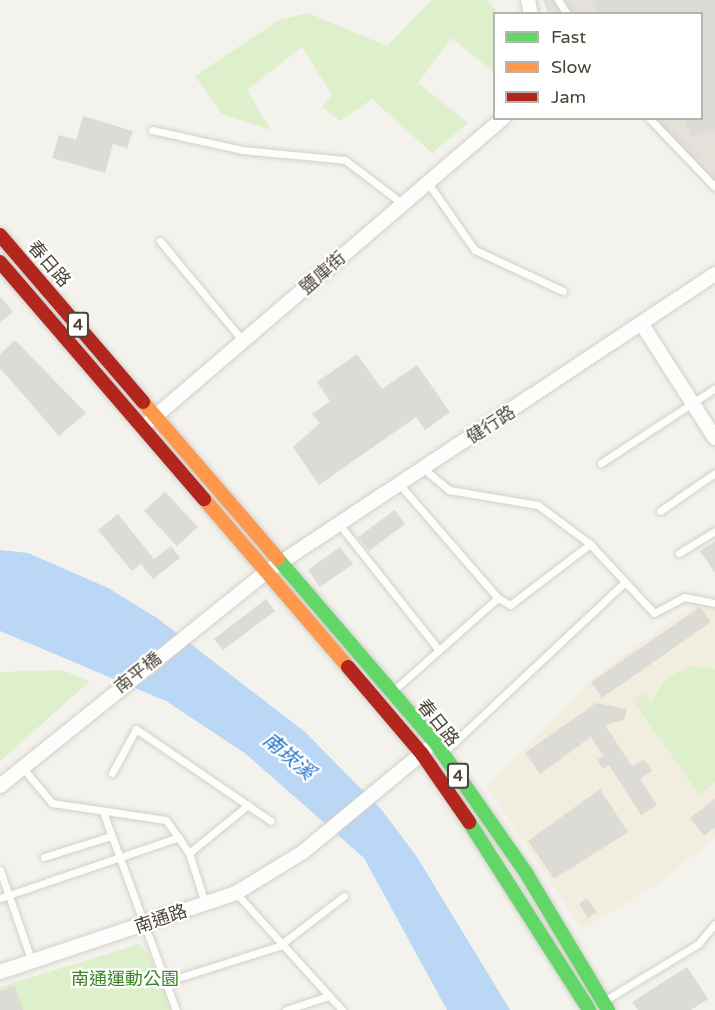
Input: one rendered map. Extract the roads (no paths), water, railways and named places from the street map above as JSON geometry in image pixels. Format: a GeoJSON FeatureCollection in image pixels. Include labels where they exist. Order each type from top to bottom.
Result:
{"type":"FeatureCollection","features":[{"type":"Feature","properties":{"kind":"main road","name":"春日路"},"geometry":{"type":"LineString","coordinates":[[0,235],[157,415],[278,564],[434,741],[441,755],[526,873],[606,1005]]}},
{"type":"Feature","properties":{"kind":"main road","name":"春日路"},"geometry":{"type":"LineString","coordinates":[[0,262],[426,760],[512,882],[589,1010]]}},
{"type":"Feature","properties":{"kind":"street","name":"鹽庫街"},"geometry":{"type":"LineString","coordinates":[[142,427],[501,120]]}},
{"type":"Feature","properties":{"kind":"street","name":"健行路"},"geometry":{"type":"LineString","coordinates":[[265,573],[643,326],[715,274]]}},
{"type":"Feature","properties":{"kind":"street"},"geometry":{"type":"LineString","coordinates":[[643,326],[715,438]]}},
{"type":"Feature","properties":{"kind":"street","name":"南平橋"},"geometry":{"type":"LineString","coordinates":[[0,786],[265,573]]}},
{"type":"Feature","properties":{"kind":"street"},"geometry":{"type":"LineString","coordinates":[[426,760],[434,741]]}},
{"type":"Feature","properties":{"kind":"street","name":"南通路"},"geometry":{"type":"LineString","coordinates":[[0,972],[237,892],[312,845],[394,778],[426,760]]}},
{"type":"Feature","properties":{"kind":"lane"},"geometry":{"type":"LineString","coordinates":[[651,120],[715,187]]}},
{"type":"Feature","properties":{"kind":"lane"},"geometry":{"type":"LineString","coordinates":[[152,130],[242,150],[345,160],[403,204]]}},
{"type":"Feature","properties":{"kind":"lane"},"geometry":{"type":"LineString","coordinates":[[428,183],[474,250],[563,291]]}},
{"type":"Feature","properties":{"kind":"lane"},"geometry":{"type":"LineString","coordinates":[[160,241],[243,341]]}},
{"type":"Feature","properties":{"kind":"lane"},"geometry":{"type":"LineString","coordinates":[[601,463],[715,388]]}},
{"type":"Feature","properties":{"kind":"lane"},"geometry":{"type":"LineString","coordinates":[[424,469],[449,490],[538,505],[590,544],[654,613],[684,597],[715,603]]}},
{"type":"Feature","properties":{"kind":"lane"},"geometry":{"type":"LineString","coordinates":[[660,511],[715,473]]}},
{"type":"Feature","properties":{"kind":"lane"},"geometry":{"type":"LineString","coordinates":[[400,485],[498,598],[510,605],[590,544]]}},
{"type":"Feature","properties":{"kind":"lane"},"geometry":{"type":"LineString","coordinates":[[339,524],[439,650]]}},
{"type":"Feature","properties":{"kind":"lane"},"geometry":{"type":"LineString","coordinates":[[678,553],[715,531]]}},
{"type":"Feature","properties":{"kind":"lane"},"geometry":{"type":"LineString","coordinates":[[426,760],[441,755],[624,583]]}},
{"type":"Feature","properties":{"kind":"lane"},"geometry":{"type":"LineString","coordinates":[[377,704],[498,598]]}},
{"type":"Feature","properties":{"kind":"lane"},"geometry":{"type":"LineString","coordinates":[[112,773],[136,729],[271,821]]}},
{"type":"Feature","properties":{"kind":"lane"},"geometry":{"type":"LineString","coordinates":[[27,764],[52,803],[103,813],[166,820],[189,853],[205,903]]}},
{"type":"Feature","properties":{"kind":"lane"},"geometry":{"type":"LineString","coordinates":[[189,853],[248,805]]}},
{"type":"Feature","properties":{"kind":"lane"},"geometry":{"type":"LineString","coordinates":[[103,813],[176,1010]]}},
{"type":"Feature","properties":{"kind":"lane"},"geometry":{"type":"LineString","coordinates":[[44,857],[111,836]]}},
{"type":"Feature","properties":{"kind":"lane"},"geometry":{"type":"LineString","coordinates":[[0,898],[179,837]]}},
{"type":"Feature","properties":{"kind":"lane"},"geometry":{"type":"LineString","coordinates":[[0,870],[32,962]]}},
{"type":"Feature","properties":{"kind":"lane"},"geometry":{"type":"LineString","coordinates":[[237,892],[279,946],[342,1010]]}},
{"type":"Feature","properties":{"kind":"lane"},"geometry":{"type":"LineString","coordinates":[[165,982],[279,946],[344,896]]}},
{"type":"Feature","properties":{"kind":"lane"},"geometry":{"type":"LineString","coordinates":[[589,1010],[606,1005],[698,944],[715,924]]}},
{"type":"Feature","properties":{"kind":"lane"},"geometry":{"type":"LineString","coordinates":[[286,1010],[328,996]]}},
{"type":"Feature","properties":{"kind":"water","name":"南崁溪"},"geometry":{"type":"Polygon","coordinates":[[[0,550],[28,553],[108,588],[157,618],[305,732],[381,809],[417,857],[510,1010],[447,1010],[364,858],[246,754],[166,701],[0,631],[0,550]]]}},
{"type":"Feature","properties":{"kind":"park label","name":"南通運動公園"},"geometry":{"type":"Point","coordinates":[125,979]}}]}
